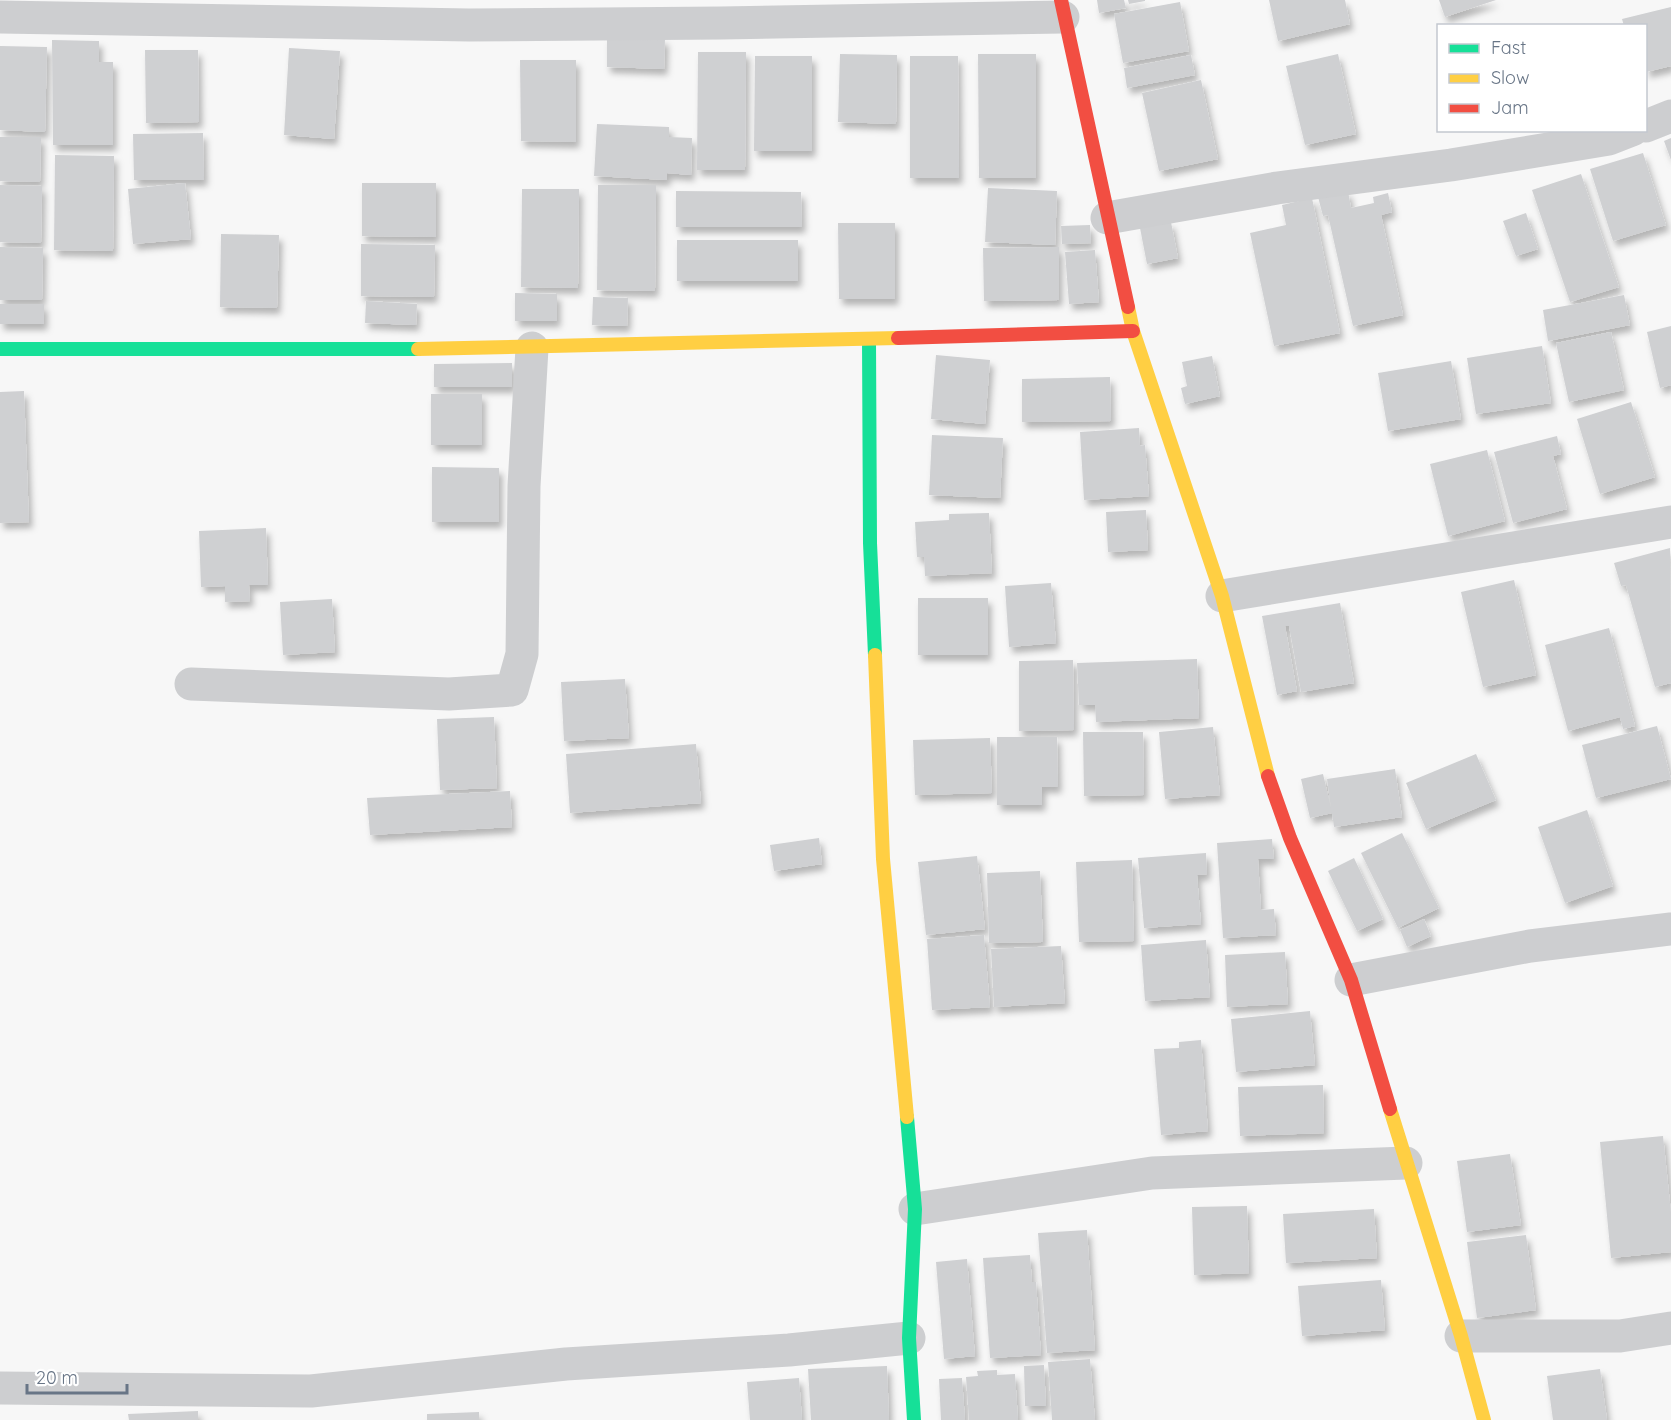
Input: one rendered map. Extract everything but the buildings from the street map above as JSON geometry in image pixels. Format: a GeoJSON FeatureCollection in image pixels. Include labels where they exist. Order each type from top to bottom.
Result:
{"type":"FeatureCollection","features":[{"type":"Feature","properties":{"kind":"street"},"geometry":{"type":"LineString","coordinates":[[0,17],[118,9],[469,25],[733,23],[1062,8],[1132,331],[1222,596],[1270,782],[1290,838],[1351,980],[1461,1336],[1484,1420]]}},
{"type":"Feature","properties":{"kind":"street"},"geometry":{"type":"LineString","coordinates":[[1647,126],[1671,116]]}},
{"type":"Feature","properties":{"kind":"street"},"geometry":{"type":"LineString","coordinates":[[1107,218],[1277,188],[1451,165],[1609,139],[1627,132]]}},
{"type":"Feature","properties":{"kind":"street"},"geometry":{"type":"LineString","coordinates":[[0,349],[209,352],[532,348],[1132,331]]}},
{"type":"Feature","properties":{"kind":"street"},"geometry":{"type":"LineString","coordinates":[[868,340],[870,543],[883,860],[915,1209],[909,1338],[914,1420]]}},
{"type":"Feature","properties":{"kind":"street"},"geometry":{"type":"LineString","coordinates":[[191,684],[449,694],[512,690],[522,654],[524,486],[532,348]]}},
{"type":"Feature","properties":{"kind":"street"},"geometry":{"type":"LineString","coordinates":[[1222,596],[1671,522]]}},
{"type":"Feature","properties":{"kind":"street"},"geometry":{"type":"LineString","coordinates":[[1351,980],[1530,946],[1671,929]]}},
{"type":"Feature","properties":{"kind":"street"},"geometry":{"type":"LineString","coordinates":[[915,1209],[1152,1173],[1406,1163]]}},
{"type":"Feature","properties":{"kind":"street"},"geometry":{"type":"LineString","coordinates":[[1461,1336],[1620,1336],[1671,1328]]}},
{"type":"Feature","properties":{"kind":"street"},"geometry":{"type":"LineString","coordinates":[[0,1388],[311,1391],[566,1364],[789,1350],[909,1338]]}},
{"type":"Feature","properties":{"kind":"traffic: fast"},"geometry":{"type":"LineString","coordinates":[[869,340],[870,543],[875,655]]}},
{"type":"Feature","properties":{"kind":"traffic: fast"},"geometry":{"type":"LineString","coordinates":[[0,349],[418,349]]}},
{"type":"Feature","properties":{"kind":"traffic: fast"},"geometry":{"type":"LineString","coordinates":[[907,1117],[915,1209],[909,1338],[914,1420]]}},
{"type":"Feature","properties":{"kind":"traffic: slow"},"geometry":{"type":"LineString","coordinates":[[1128,307],[1133,331],[1222,596],[1268,776]]}},
{"type":"Feature","properties":{"kind":"traffic: slow"},"geometry":{"type":"LineString","coordinates":[[418,349],[898,338]]}},
{"type":"Feature","properties":{"kind":"traffic: slow"},"geometry":{"type":"LineString","coordinates":[[875,655],[883,859],[907,1117]]}},
{"type":"Feature","properties":{"kind":"traffic: slow"},"geometry":{"type":"LineString","coordinates":[[1390,1109],[1461,1336],[1484,1420]]}},
{"type":"Feature","properties":{"kind":"traffic: jam"},"geometry":{"type":"LineString","coordinates":[[1061,0],[1128,307]]}},
{"type":"Feature","properties":{"kind":"traffic: jam"},"geometry":{"type":"LineString","coordinates":[[898,338],[1133,331]]}},
{"type":"Feature","properties":{"kind":"traffic: jam"},"geometry":{"type":"LineString","coordinates":[[1268,776],[1290,838],[1351,980],[1390,1109]]}}]}
